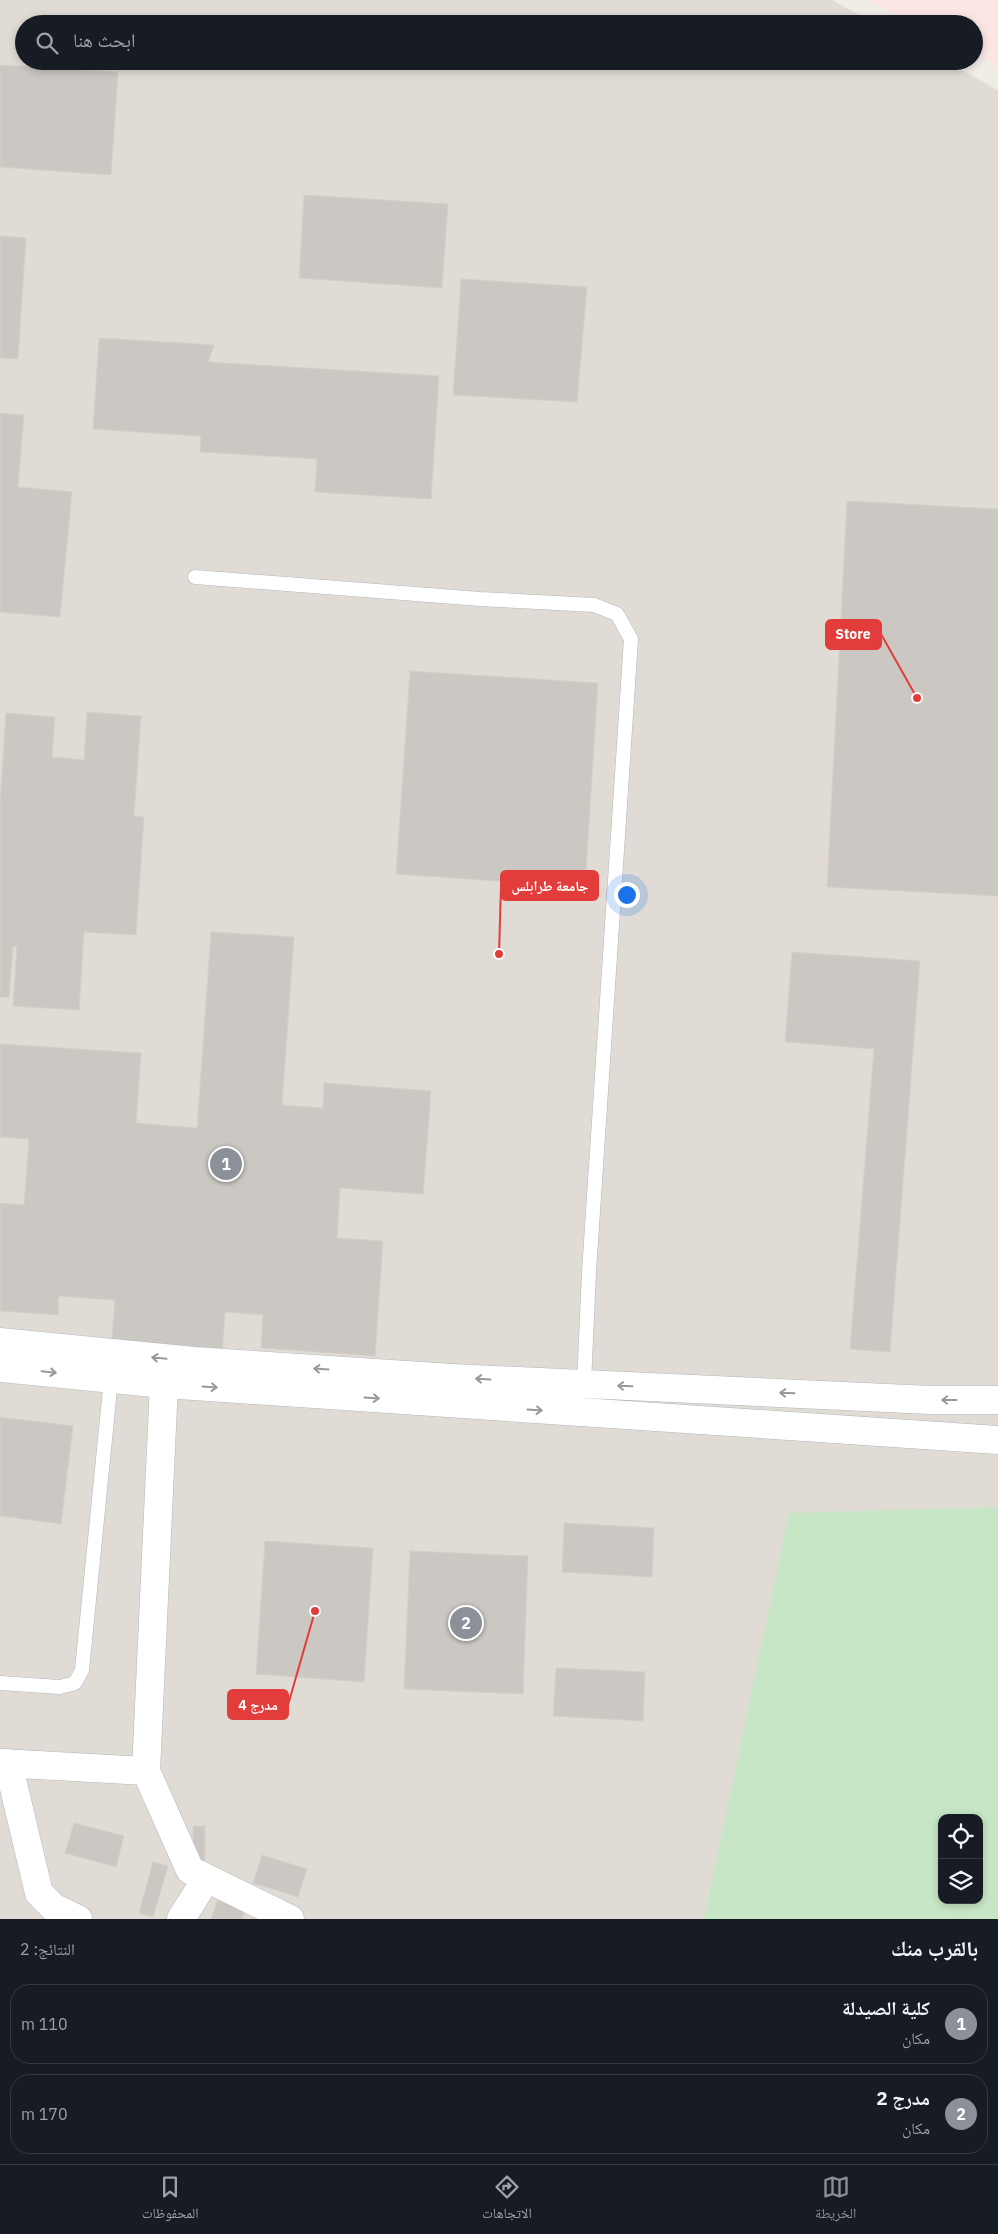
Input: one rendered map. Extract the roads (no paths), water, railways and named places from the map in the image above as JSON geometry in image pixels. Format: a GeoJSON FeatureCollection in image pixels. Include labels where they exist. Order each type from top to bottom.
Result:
{"type":"FeatureCollection","features":[{"type":"Feature","properties":{"kind":"street"},"geometry":{"type":"LineString","coordinates":[[0,1342],[194,1361],[584,1384],[930,1400],[998,1400]]}},
{"type":"Feature","properties":{"kind":"street"},"geometry":{"type":"LineString","coordinates":[[0,1368],[164,1384],[998,1440]]}},
{"type":"Feature","properties":{"kind":"street"},"geometry":{"type":"LineString","coordinates":[[164,1384],[146,1771],[190,1870],[290,1919]]}},
{"type":"Feature","properties":{"kind":"street"},"geometry":{"type":"LineString","coordinates":[[78,1919],[53,1907],[39,1893],[4,1763],[146,1771]]}},
{"type":"Feature","properties":{"kind":"street"},"geometry":{"type":"LineString","coordinates":[[181,1919],[206,1879]]}},
{"type":"Feature","properties":{"kind":"lane"},"geometry":{"type":"LineString","coordinates":[[195,577],[480,599],[594,604],[617,614],[631,639],[584,1384]]}},
{"type":"Feature","properties":{"kind":"lane"},"geometry":{"type":"LineString","coordinates":[[0,1684],[60,1687],[75,1683],[82,1670],[111,1378]]}},
{"type":"Feature","properties":{"kind":"place","name":"Store"},"geometry":{"type":"Point","coordinates":[917,698]}},
{"type":"Feature","properties":{"kind":"place","name":"جامعة طرابلس"},"geometry":{"type":"Point","coordinates":[499,954]}},
{"type":"Feature","properties":{"kind":"place","name":"كلية الصيدلة"},"geometry":{"type":"Point","coordinates":[226,1164]}},
{"type":"Feature","properties":{"kind":"place","name":"مدرج 4"},"geometry":{"type":"Point","coordinates":[315,1611]}},
{"type":"Feature","properties":{"kind":"place","name":"مدرج 2"},"geometry":{"type":"Point","coordinates":[466,1623]}}]}
